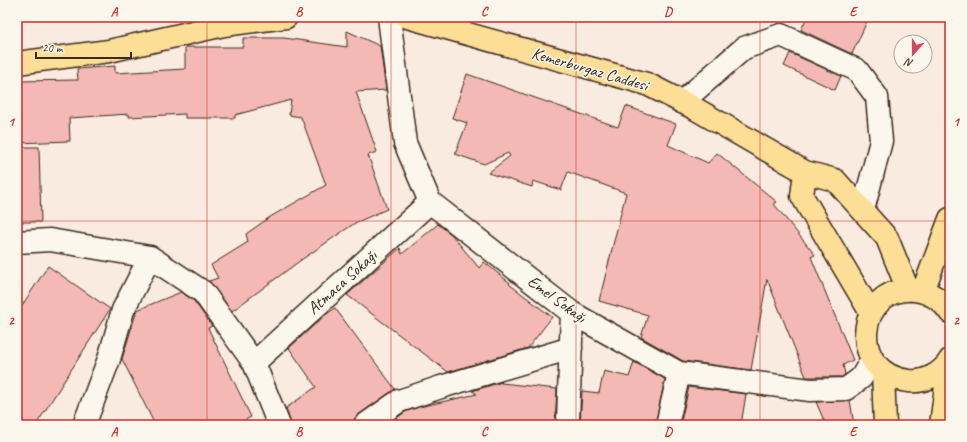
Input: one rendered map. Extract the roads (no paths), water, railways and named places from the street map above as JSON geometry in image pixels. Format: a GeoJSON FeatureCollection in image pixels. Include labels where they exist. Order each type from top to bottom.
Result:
{"type":"FeatureCollection","features":[{"type":"Feature","properties":{"kind":"main road"},"geometry":{"type":"LineString","coordinates":[[17,63],[109,51],[222,21],[286,17]]}},
{"type":"Feature","properties":{"kind":"main road","name":"Kemerburgaz Caddesi"},"geometry":{"type":"LineString","coordinates":[[407,17],[648,84],[756,143],[805,172],[835,180],[887,238],[916,290]]}},
{"type":"Feature","properties":{"kind":"main road"},"geometry":{"type":"LineString","coordinates":[[805,172],[802,196],[870,313]]}},
{"type":"Feature","properties":{"kind":"main road"},"geometry":{"type":"LineString","coordinates":[[916,290],[950,219]]}},
{"type":"Feature","properties":{"kind":"main road"},"geometry":{"type":"LineString","coordinates":[[885,425],[878,366],[866,345],[865,329],[870,313],[880,302],[893,293],[916,290],[935,297],[945,305],[950,312]]}},
{"type":"Feature","properties":{"kind":"main road"},"geometry":{"type":"LineString","coordinates":[[878,366],[896,379],[911,382],[926,379],[939,373],[950,361]]}},
{"type":"Feature","properties":{"kind":"main road"},"geometry":{"type":"LineString","coordinates":[[941,425],[950,361]]}},
{"type":"Feature","properties":{"kind":"street","name":"Emel Sokağı"},"geometry":{"type":"LineString","coordinates":[[389,17],[405,143],[430,202],[572,314],[680,374],[810,390],[846,389],[878,366]]}},
{"type":"Feature","properties":{"kind":"street"},"geometry":{"type":"LineString","coordinates":[[682,102],[744,48],[781,35],[857,70],[877,97],[881,141],[863,210]]}},
{"type":"Feature","properties":{"kind":"street","name":"Atmaca Sokağı"},"geometry":{"type":"LineString","coordinates":[[254,363],[430,202]]}},
{"type":"Feature","properties":{"kind":"street"},"geometry":{"type":"LineString","coordinates":[[17,242],[50,240],[150,257],[203,292],[254,363],[279,425]]}},
{"type":"Feature","properties":{"kind":"street"},"geometry":{"type":"LineString","coordinates":[[84,425],[109,359],[123,310],[150,257]]}},
{"type":"Feature","properties":{"kind":"street"},"geometry":{"type":"LineString","coordinates":[[567,425],[572,314]]}},
{"type":"Feature","properties":{"kind":"street"},"geometry":{"type":"LineString","coordinates":[[366,425],[399,402],[571,348]]}},
{"type":"Feature","properties":{"kind":"street"},"geometry":{"type":"LineString","coordinates":[[667,425],[680,374]]}}]}
